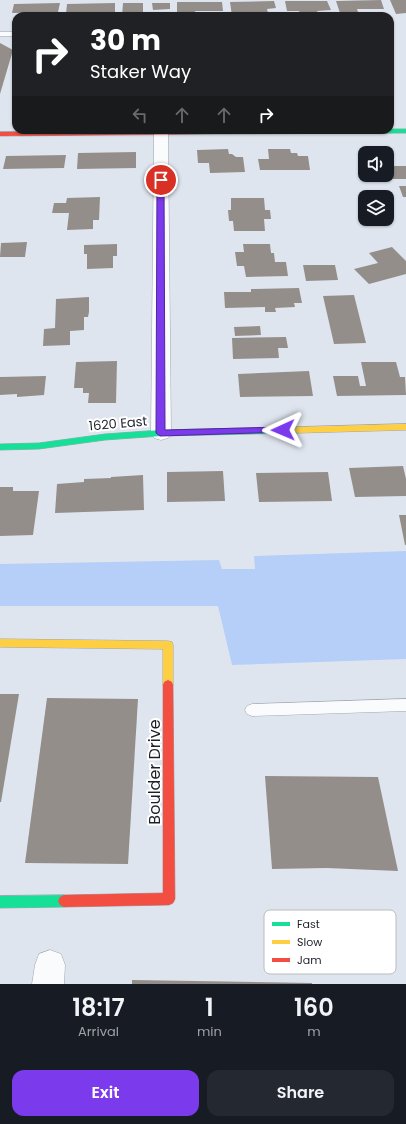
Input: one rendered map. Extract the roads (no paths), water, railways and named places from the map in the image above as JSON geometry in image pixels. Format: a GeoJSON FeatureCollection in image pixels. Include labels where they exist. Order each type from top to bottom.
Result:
{"type":"FeatureCollection","features":[{"type":"Feature","properties":{"kind":"street"},"geometry":{"type":"LineString","coordinates":[[394,131],[406,131]]}},
{"type":"Feature","properties":{"kind":"street"},"geometry":{"type":"LineString","coordinates":[[0,134],[12,133]]}},
{"type":"Feature","properties":{"kind":"street"},"geometry":{"type":"LineString","coordinates":[[160,134],[160,433]]}},
{"type":"Feature","properties":{"kind":"street","name":"1620 East"},"geometry":{"type":"LineString","coordinates":[[0,447],[39,446],[105,436],[160,433],[406,428]]}},
{"type":"Feature","properties":{"kind":"street","name":"Boulder Drive"},"geometry":{"type":"LineString","coordinates":[[0,643],[168,645],[169,899],[0,902]]}},
{"type":"Feature","properties":{"kind":"lane"},"geometry":{"type":"LineString","coordinates":[[0,34],[12,34]]}},
{"type":"Feature","properties":{"kind":"lane"},"geometry":{"type":"LineString","coordinates":[[252,710],[406,705]]}}]}
